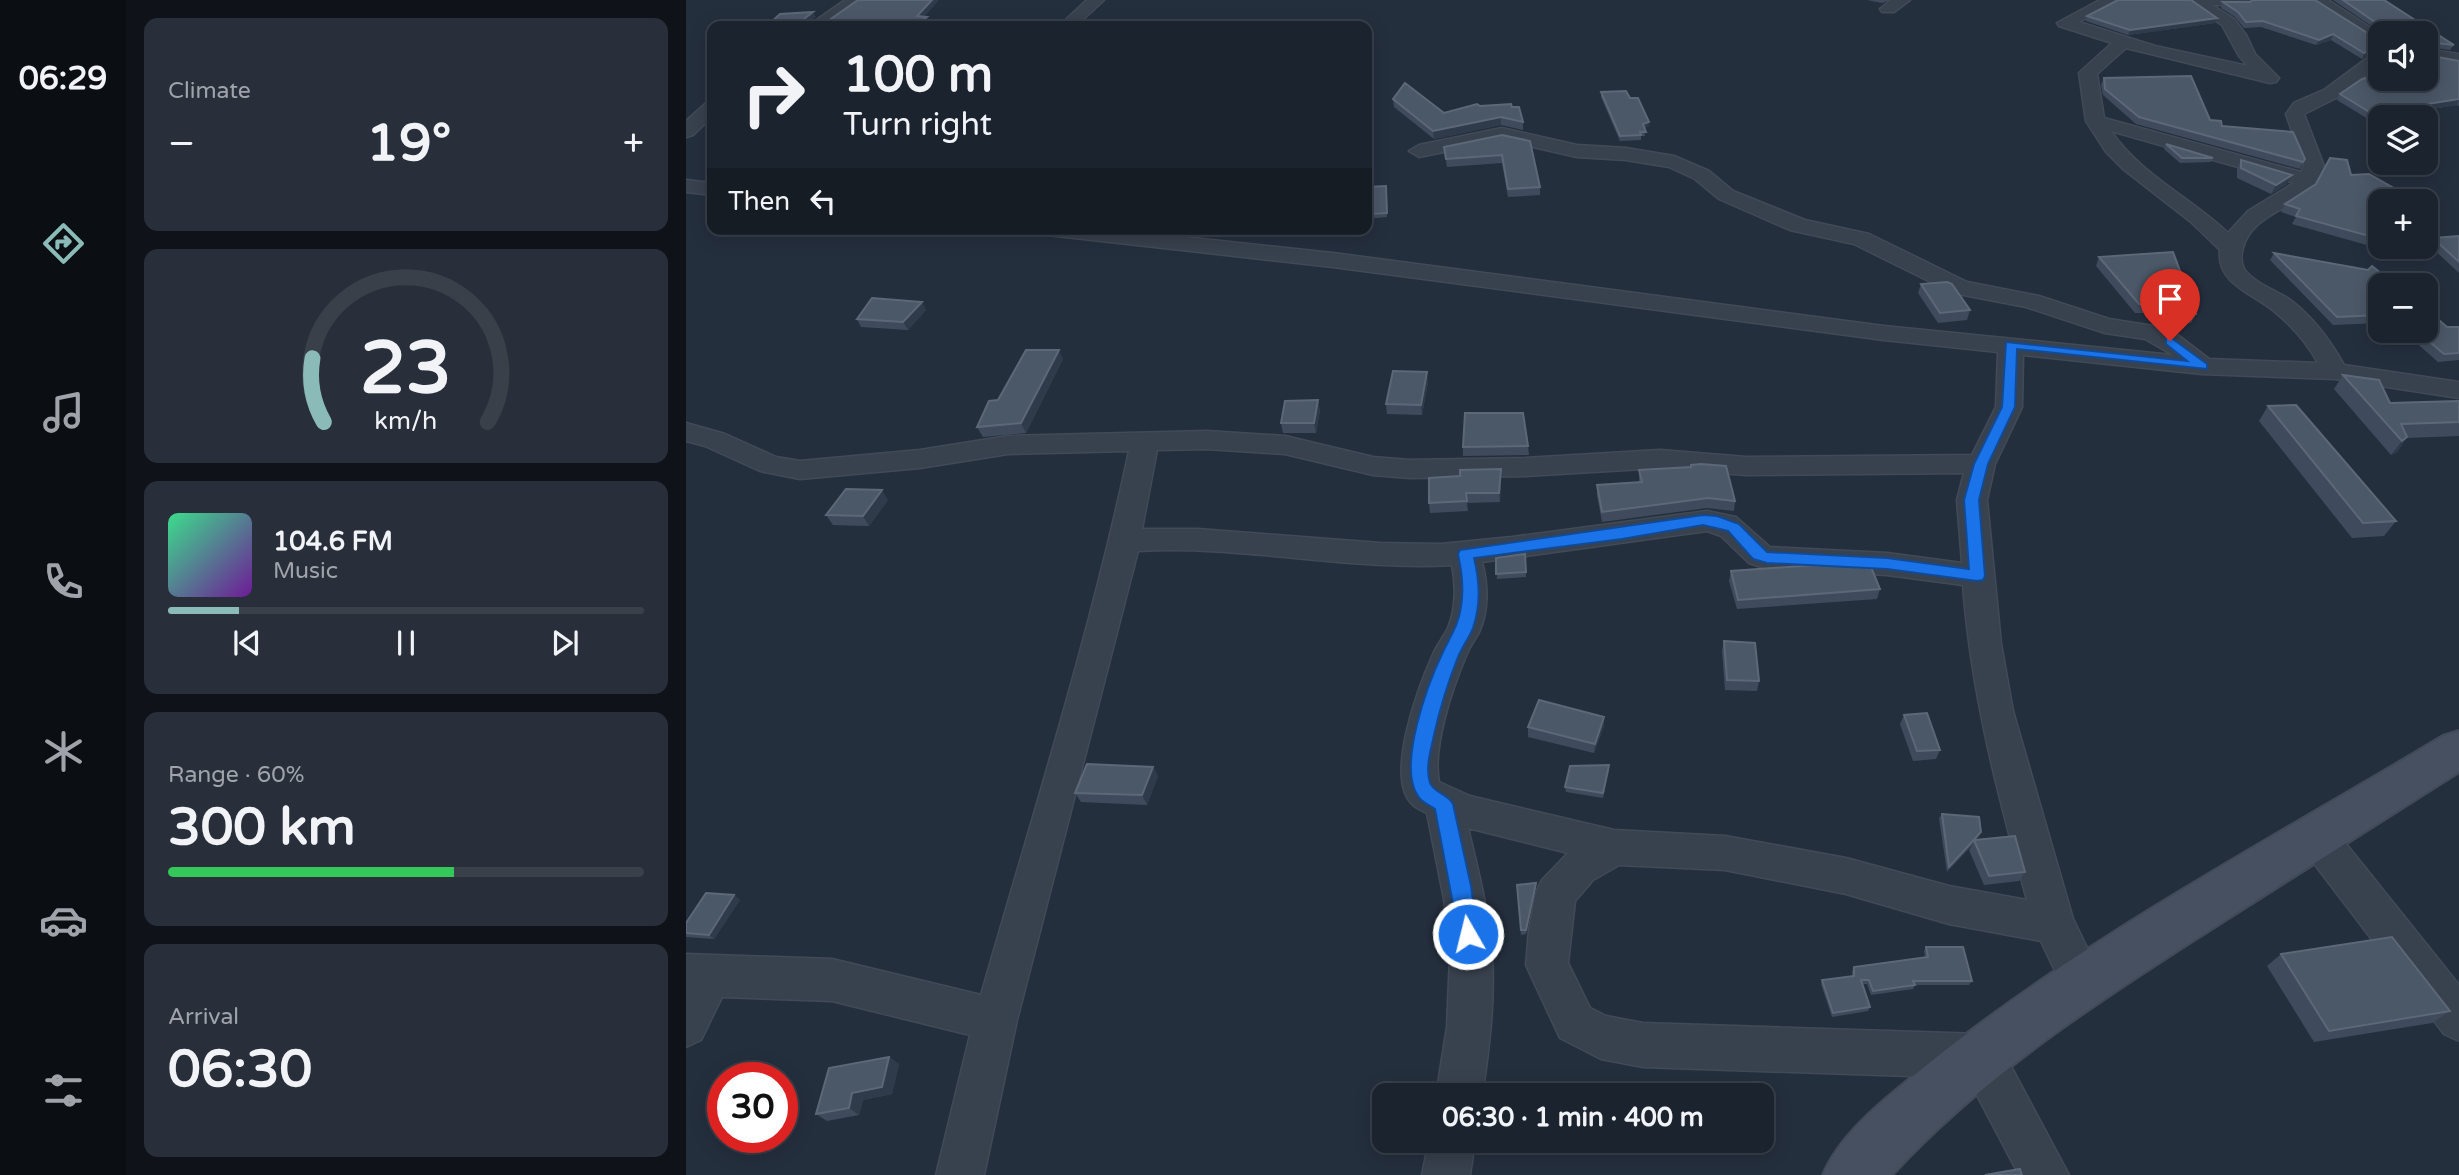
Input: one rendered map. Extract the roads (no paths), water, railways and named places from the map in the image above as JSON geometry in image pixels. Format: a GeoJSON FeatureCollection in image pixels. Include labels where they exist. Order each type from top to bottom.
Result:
{"type":"FeatureCollection","features":[{"type":"Feature","properties":{"kind":"street"},"geometry":{"type":"LineString","coordinates":[[824,21],[855,0]]}},
{"type":"Feature","properties":{"kind":"street"},"geometry":{"type":"LineString","coordinates":[[1073,21],[1096,0]]}},
{"type":"Feature","properties":{"kind":"street"},"geometry":{"type":"LineString","coordinates":[[2112,0],[2065,23],[2123,42],[2268,76]]}},
{"type":"Feature","properties":{"kind":"street"},"geometry":{"type":"LineString","coordinates":[[2203,2],[2246,0]]}},
{"type":"Feature","properties":{"kind":"street"},"geometry":{"type":"LineString","coordinates":[[2317,0],[2368,33]]}},
{"type":"Feature","properties":{"kind":"street"},"geometry":{"type":"LineString","coordinates":[[2203,2],[2228,22],[2238,35],[2247,56],[2268,76],[2319,100]]}},
{"type":"Feature","properties":{"kind":"street"},"geometry":{"type":"LineString","coordinates":[[2123,42],[2088,73],[2095,121],[2112,148],[2130,165],[2174,195],[2231,249]]}},
{"type":"Feature","properties":{"kind":"street"},"geometry":{"type":"LineString","coordinates":[[2438,56],[2459,59]]}},
{"type":"Feature","properties":{"kind":"street"},"geometry":{"type":"LineString","coordinates":[[2335,371],[2321,344],[2293,315],[2240,276],[2230,262],[2231,249],[2243,226],[2272,205],[2298,191],[2314,166],[2295,114],[2300,107],[2319,100],[2368,65]]}},
{"type":"Feature","properties":{"kind":"street"},"geometry":{"type":"LineString","coordinates":[[686,131],[707,112]]}},
{"type":"Feature","properties":{"kind":"street"},"geometry":{"type":"LineString","coordinates":[[2095,121],[2307,180]]}},
{"type":"Feature","properties":{"kind":"street"},"geometry":{"type":"LineString","coordinates":[[1419,151],[1502,134],[1577,150],[1674,162],[1702,175],[1726,195],[1798,225],[1861,239],[1943,282],[2031,301],[2105,326],[2151,332],[2170,341],[2202,366]]}},
{"type":"Feature","properties":{"kind":"street"},"geometry":{"type":"LineString","coordinates":[[686,186],[707,188]]}},
{"type":"Feature","properties":{"kind":"street"},"geometry":{"type":"LineString","coordinates":[[1102,235],[1333,260],[1884,333],[2202,366],[2335,371],[2459,390]]}},
{"type":"Feature","properties":{"kind":"street"},"geometry":{"type":"LineString","coordinates":[[2011,345],[2009,407],[1981,464],[1972,500],[1984,644],[1996,711],[2054,924],[2082,982]]}},
{"type":"Feature","properties":{"kind":"street"},"geometry":{"type":"LineString","coordinates":[[686,432],[715,440],[770,465],[800,470],[920,459],[1008,445],[1207,440],[1285,445],[1373,466],[1410,469],[1525,467],[1660,459],[1746,466],[1981,464]]}},
{"type":"Feature","properties":{"kind":"street"},"geometry":{"type":"LineString","coordinates":[[960,1175],[995,1020],[1086,694],[1125,541],[1145,441]]}},
{"type":"Feature","properties":{"kind":"street"},"geometry":{"type":"LineString","coordinates":[[1125,541],[1175,538],[1370,554],[1465,554],[1622,534],[1703,520],[1733,527],[1758,555],[1767,558],[1887,564],[1977,576]]}},
{"type":"Feature","properties":{"kind":"street"},"geometry":{"type":"LineString","coordinates":[[1465,554],[1471,580],[1469,608],[1464,629],[1450,653],[1431,709],[1419,760],[1420,780],[1425,793],[1444,804],[1614,847],[1726,853],[1846,876],[1949,905],[2054,924]]}},
{"type":"Feature","properties":{"kind":"street"},"geometry":{"type":"LineString","coordinates":[[1852,1175],[1908,1116],[1981,1056],[2082,982],[2459,749]]}},
{"type":"Feature","properties":{"kind":"street"},"geometry":{"type":"LineString","coordinates":[[1444,804],[1461,886],[1471,958],[1461,1083]]}},
{"type":"Feature","properties":{"kind":"street"},"geometry":{"type":"LineString","coordinates":[[2317,837],[2459,1019]]}},
{"type":"Feature","properties":{"kind":"street"},"geometry":{"type":"LineString","coordinates":[[1614,847],[1580,867],[1556,893],[1549,930],[1547,965],[1575,1023],[1601,1037],[1643,1045],[1981,1056]]}},
{"type":"Feature","properties":{"kind":"street"},"geometry":{"type":"LineString","coordinates":[[686,1025],[698,975],[832,980],[995,1020]]}},
{"type":"Feature","properties":{"kind":"street"},"geometry":{"type":"LineString","coordinates":[[1981,1056],[2045,1175]]}},
{"type":"Feature","properties":{"kind":"street"},"geometry":{"type":"LineString","coordinates":[[1446,1175],[1450,1153]]}}]}
